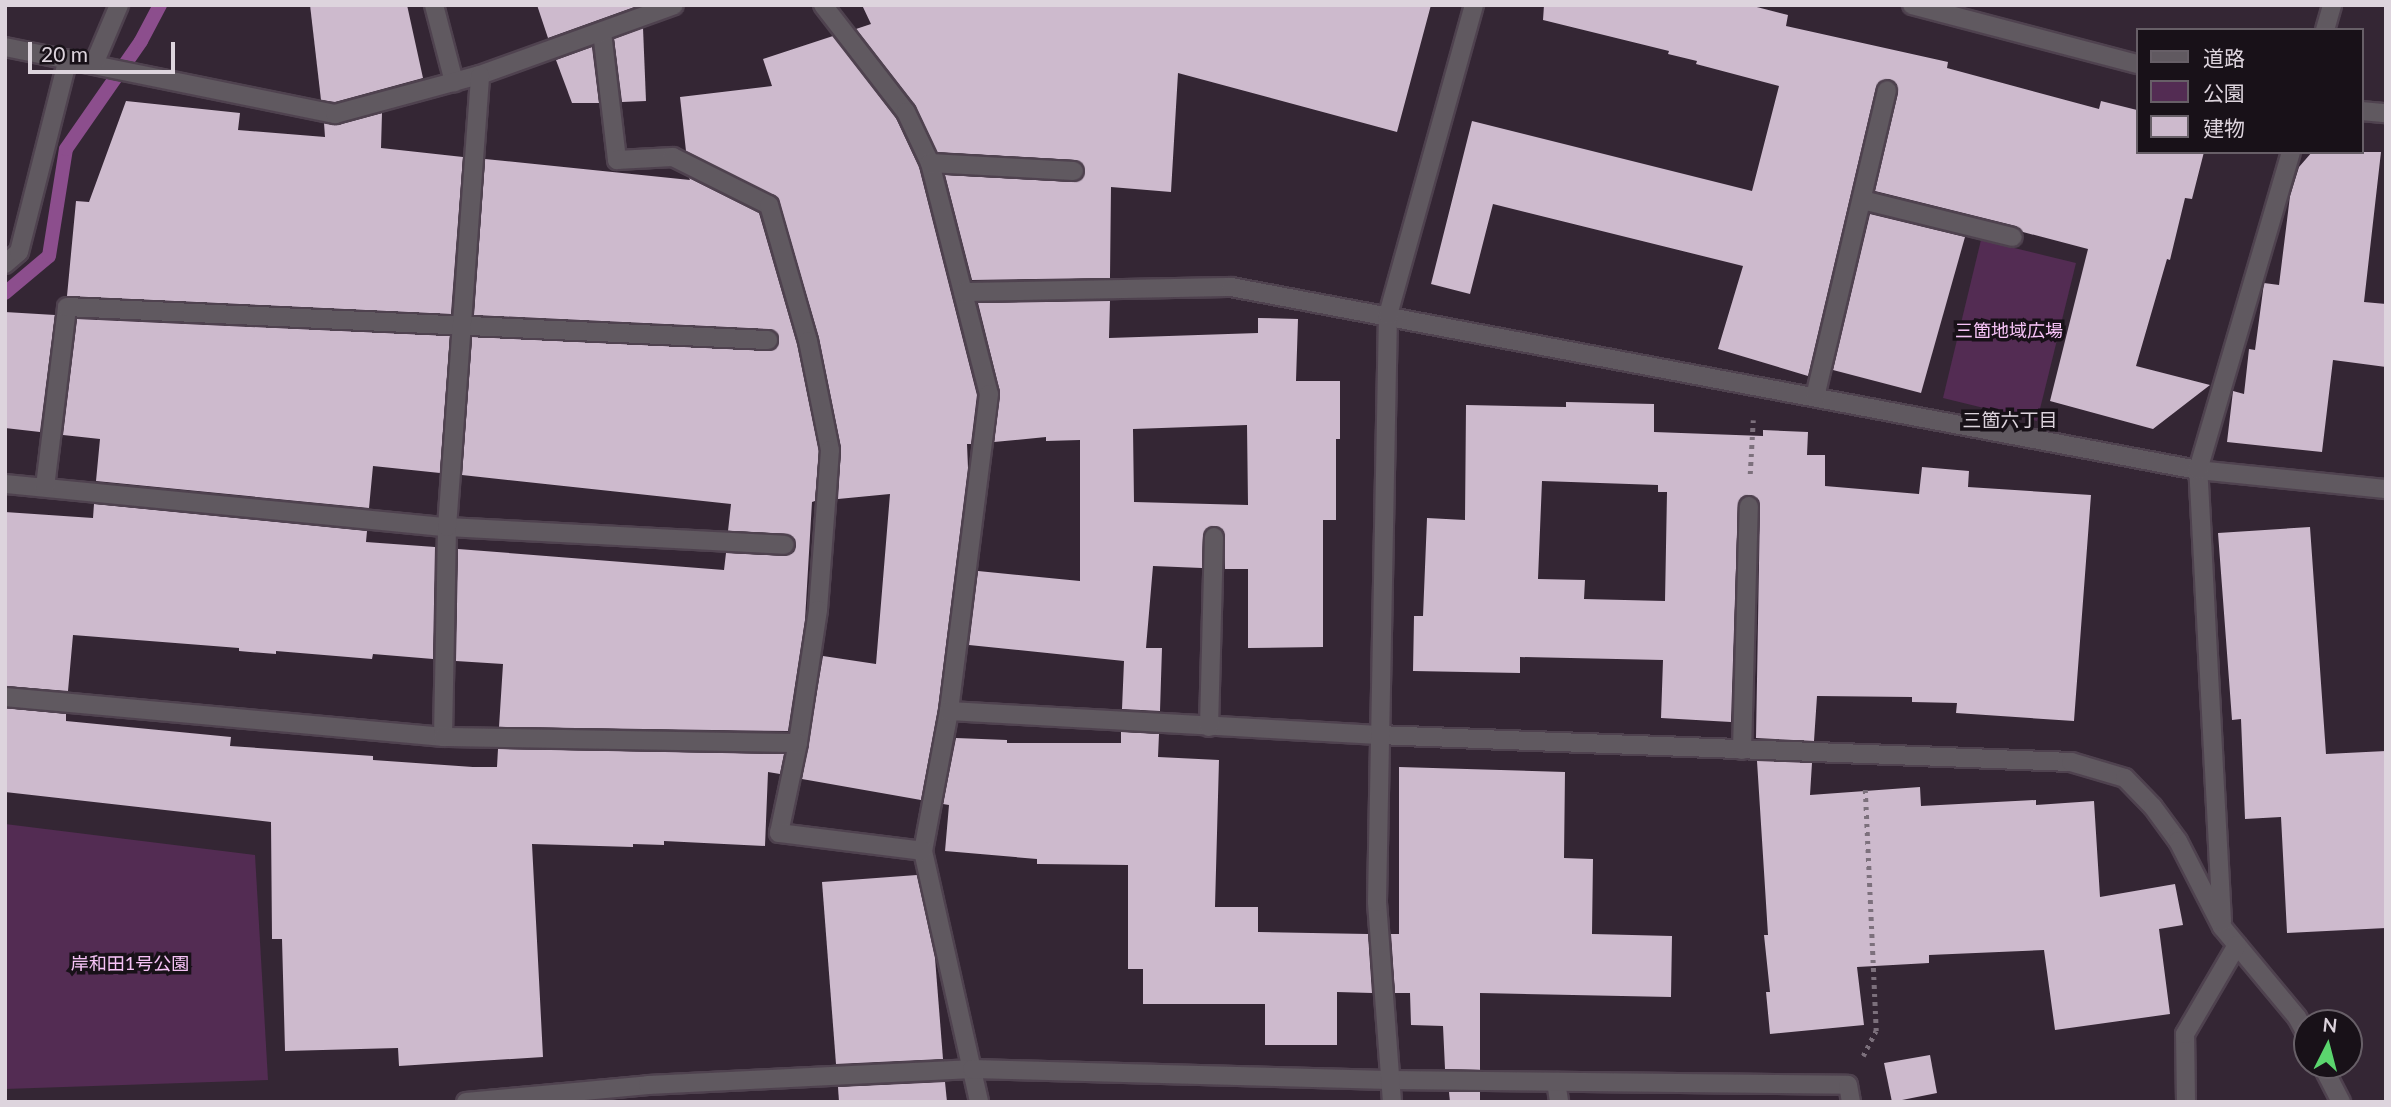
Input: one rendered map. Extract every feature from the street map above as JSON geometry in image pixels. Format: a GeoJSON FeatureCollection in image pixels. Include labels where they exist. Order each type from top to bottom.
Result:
{"type":"FeatureCollection","features":[{"type":"Feature","properties":{"kind":"street"},"geometry":{"type":"LineString","coordinates":[[94,64],[119,5]]}},
{"type":"Feature","properties":{"kind":"street"},"geometry":{"type":"LineString","coordinates":[[434,5],[454,82]]}},
{"type":"Feature","properties":{"kind":"street"},"geometry":{"type":"LineString","coordinates":[[5,47],[335,114],[480,75],[674,5]]}},
{"type":"Feature","properties":{"kind":"street"},"geometry":{"type":"LineString","coordinates":[[823,5],[906,112],[930,163],[989,394],[949,712],[923,851],[979,1102]]}},
{"type":"Feature","properties":{"kind":"street"},"geometry":{"type":"LineString","coordinates":[[1392,1102],[1377,902],[1378,735],[1388,316],[1474,5]]}},
{"type":"Feature","properties":{"kind":"street"},"geometry":{"type":"LineString","coordinates":[[1912,5],[2136,64]]}},
{"type":"Feature","properties":{"kind":"street"},"geometry":{"type":"LineString","coordinates":[[2326,28],[2332,5]]}},
{"type":"Feature","properties":{"kind":"street"},"geometry":{"type":"LineString","coordinates":[[602,32],[617,160],[673,157],[769,205],[808,341],[830,450],[818,610],[798,743],[779,833],[923,851]]}},
{"type":"Feature","properties":{"kind":"street"},"geometry":{"type":"LineString","coordinates":[[5,264],[19,252],[68,59]]}},
{"type":"Feature","properties":{"kind":"street"},"geometry":{"type":"LineString","coordinates":[[443,737],[446,527],[480,75]]}},
{"type":"Feature","properties":{"kind":"street"},"geometry":{"type":"LineString","coordinates":[[1815,397],[1887,90]]}},
{"type":"Feature","properties":{"kind":"street"},"geometry":{"type":"LineString","coordinates":[[2363,111],[2386,113]]}},
{"type":"Feature","properties":{"kind":"street"},"geometry":{"type":"LineString","coordinates":[[2222,927],[2198,470],[2290,154]]}},
{"type":"Feature","properties":{"kind":"street"},"geometry":{"type":"LineString","coordinates":[[930,163],[1074,171]]}},
{"type":"Feature","properties":{"kind":"street"},"geometry":{"type":"LineString","coordinates":[[1862,200],[2013,237]]}},
{"type":"Feature","properties":{"kind":"street"},"geometry":{"type":"LineString","coordinates":[[962,292],[1231,287],[2198,470],[2386,489]]}},
{"type":"Feature","properties":{"kind":"street"},"geometry":{"type":"LineString","coordinates":[[45,487],[67,307],[768,340]]}},
{"type":"Feature","properties":{"kind":"street"},"geometry":{"type":"LineString","coordinates":[[5,484],[446,527],[785,545]]}},
{"type":"Feature","properties":{"kind":"street"},"geometry":{"type":"LineString","coordinates":[[1742,750],[1749,506]]}},
{"type":"Feature","properties":{"kind":"street"},"geometry":{"type":"LineString","coordinates":[[1209,727],[1214,537]]}},
{"type":"Feature","properties":{"kind":"street"},"geometry":{"type":"LineString","coordinates":[[5,698],[443,737],[798,743]]}},
{"type":"Feature","properties":{"kind":"street"},"geometry":{"type":"LineString","coordinates":[[949,712],[1378,735],[2071,762],[2125,778],[2153,807],[2178,841],[2222,927],[2293,1012]]}},
{"type":"Feature","properties":{"kind":"street"},"geometry":{"type":"LineString","coordinates":[[2186,1102],[2185,1034],[2237,945]]}},
{"type":"Feature","properties":{"kind":"street"},"geometry":{"type":"LineString","coordinates":[[466,1102],[649,1093],[972,1069],[1389,1080],[1662,1083],[1849,1093]]}},
{"type":"Feature","properties":{"kind":"street"},"geometry":{"type":"LineString","coordinates":[[2329,1079],[2341,1102]]}},
{"type":"Feature","properties":{"kind":"street"},"geometry":{"type":"LineString","coordinates":[[1556,1082],[1559,1102]]}},
{"type":"Feature","properties":{"kind":"street"},"geometry":{"type":"LineString","coordinates":[[1662,1083],[1665,1102]]}},
{"type":"Feature","properties":{"kind":"path"},"geometry":{"type":"LineString","coordinates":[[1749,506],[1754,386]]}},
{"type":"Feature","properties":{"kind":"path"},"geometry":{"type":"LineString","coordinates":[[1849,1093],[1876,1031],[1863,755]]}},
{"type":"Feature","properties":{"kind":"green space","name":"三箇地域広場"},"geometry":{"type":"Polygon","coordinates":[[[1981,240],[2076,263],[2037,421],[1943,398],[1981,240]]]}},
{"type":"Feature","properties":{"kind":"green space","name":"岸和田1号公園"},"geometry":{"type":"Polygon","coordinates":[[[5,824],[255,855],[268,1080],[5,1089],[5,824]]]}},
{"type":"Feature","properties":{"kind":"building"},"geometry":{"type":"Polygon","coordinates":[[[310,5],[407,5],[423,78],[335,102],[321,100],[310,5]]]}},
{"type":"Feature","properties":{"kind":"building"},"geometry":{"type":"Polygon","coordinates":[[[537,5],[640,5],[548,38],[537,5]]]}},
{"type":"Feature","properties":{"kind":"building"},"geometry":{"type":"Polygon","coordinates":[[[862,5],[1431,5],[1397,132],[1178,73],[1171,192],[1111,187],[1110,278],[972,280],[945,175],[1073,182],[1083,178],[1084,167],[1075,160],[937,152],[915,105],[856,29],[871,24],[862,5]]]}},
{"type":"Feature","properties":{"kind":"building"},"geometry":{"type":"Polygon","coordinates":[[[1544,5],[1749,5],[1788,15],[1786,26],[1948,62],[1947,68],[2099,109],[2101,101],[2136,110],[2136,154],[2203,154],[2192,199],[2185,198],[2170,260],[2167,259],[2136,366],[2210,385],[2153,429],[2050,401],[2088,249],[2023,232],[2016,226],[1875,191],[1898,93],[1895,82],[1889,79],[1879,82],[1876,87],[1808,376],[1718,349],[1743,266],[1493,204],[1470,294],[1431,284],[1472,121],[1752,191],[1779,86],[1696,64],[1697,61],[1668,54],[1669,51],[1543,20],[1544,5]]]}},
{"type":"Feature","properties":{"kind":"building"},"geometry":{"type":"Polygon","coordinates":[[[643,28],[646,101],[622,102],[614,39],[643,28]]]}},
{"type":"Feature","properties":{"kind":"building"},"geometry":{"type":"Polygon","coordinates":[[[833,36],[896,118],[919,167],[977,395],[971,444],[967,444],[968,468],[938,709],[921,800],[802,779],[823,656],[876,664],[890,494],[838,499],[841,448],[819,338],[778,198],[686,151],[680,97],[772,86],[763,59],[833,36]]]}},
{"type":"Feature","properties":{"kind":"building"},"geometry":{"type":"Polygon","coordinates":[[[592,47],[599,103],[572,103],[556,60],[592,47]]]}},
{"type":"Feature","properties":{"kind":"building"},"geometry":{"type":"Polygon","coordinates":[[[126,101],[240,113],[238,130],[325,137],[324,123],[338,125],[382,113],[381,148],[463,157],[451,314],[67,296],[76,201],[89,202],[126,101]]]}},
{"type":"Feature","properties":{"kind":"building"},"geometry":{"type":"Polygon","coordinates":[[[2381,152],[2364,302],[2386,304],[2386,367],[2333,360],[2322,452],[2227,442],[2233,391],[2244,394],[2249,349],[2255,350],[2264,283],[2279,285],[2290,196],[2299,167],[2310,154],[2381,152]]]}},
{"type":"Feature","properties":{"kind":"building"},"geometry":{"type":"Polygon","coordinates":[[[485,159],[690,180],[689,178],[759,213],[797,344],[819,451],[815,501],[812,502],[805,620],[788,731],[499,727],[503,664],[456,661],[458,549],[724,570],[726,553],[785,556],[794,552],[796,546],[795,539],[786,534],[728,531],[731,504],[462,475],[472,337],[767,351],[774,350],[779,341],[778,334],[769,329],[474,315],[485,159]]]}},
{"type":"Feature","properties":{"kind":"building"},"geometry":{"type":"Polygon","coordinates":[[[1870,214],[1965,237],[1921,393],[1833,370],[1870,214]]]}},
{"type":"Feature","properties":{"kind":"building"},"geometry":{"type":"Polygon","coordinates":[[[1110,301],[1109,338],[1258,333],[1258,318],[1298,319],[1296,381],[1340,381],[1340,439],[1336,439],[1336,520],[1323,520],[1323,647],[1248,648],[1248,569],[1225,569],[1224,532],[1219,527],[1209,527],[1203,536],[1202,568],[1153,566],[1146,648],[1162,648],[1160,711],[1122,709],[1124,661],[969,645],[978,571],[1080,581],[1080,440],[1046,441],[1046,437],[994,442],[1000,392],[978,303],[1110,301]],[[1247,425],[1133,429],[1134,502],[1248,505],[1247,425]]]}},
{"type":"Feature","properties":{"kind":"building"},"geometry":{"type":"Polygon","coordinates":[[[5,312],[55,315],[40,432],[5,428],[5,312]]]}},
{"type":"Feature","properties":{"kind":"building"},"geometry":{"type":"Polygon","coordinates":[[[77,319],[450,336],[440,473],[373,466],[369,508],[96,481],[100,439],[63,435],[77,319]]]}},
{"type":"Feature","properties":{"kind":"building"},"geometry":{"type":"Polygon","coordinates":[[[1566,402],[1654,404],[1654,432],[1763,436],[1763,430],[1808,432],[1807,455],[1825,455],[1825,486],[1919,494],[1922,467],[1969,471],[1968,487],[2091,495],[2074,721],[1956,713],[1957,703],[1912,702],[1912,697],[1817,696],[1814,741],[1756,738],[1760,506],[1759,500],[1750,495],[1743,496],[1738,506],[1731,722],[1661,718],[1663,660],[1520,657],[1520,673],[1413,671],[1414,616],[1423,616],[1427,518],[1465,520],[1466,405],[1566,407],[1566,402]],[[1542,481],[1538,579],[1585,580],[1584,599],[1665,601],[1667,492],[1658,492],[1658,485],[1542,481]]]}},
{"type":"Feature","properties":{"kind":"building"},"geometry":{"type":"Polygon","coordinates":[[[94,504],[367,531],[366,542],[435,547],[433,659],[373,654],[372,659],[276,651],[276,654],[239,651],[239,648],[73,635],[68,691],[5,686],[5,512],[93,518],[94,504]]]}},
{"type":"Feature","properties":{"kind":"building"},"geometry":{"type":"Polygon","coordinates":[[[2310,527],[2326,754],[2386,751],[2386,928],[2287,933],[2281,817],[2245,819],[2241,719],[2232,720],[2218,533],[2310,527]]]}},
{"type":"Feature","properties":{"kind":"building"},"geometry":{"type":"Polygon","coordinates":[[[5,708],[66,714],[66,721],[231,737],[230,746],[373,756],[373,760],[473,767],[497,767],[498,749],[784,754],[780,774],[768,772],[765,846],[664,841],[664,845],[633,844],[633,847],[532,844],[543,1057],[399,1066],[398,1048],[285,1051],[282,939],[272,939],[271,822],[5,792],[5,708]]]}},
{"type":"Feature","properties":{"kind":"building"},"geometry":{"type":"Polygon","coordinates":[[[1121,732],[1159,734],[1158,757],[1219,760],[1215,907],[1258,907],[1258,932],[1368,934],[1372,993],[1337,992],[1337,1045],[1265,1045],[1265,1004],[1143,1004],[1143,969],[1128,969],[1128,865],[1037,864],[1037,859],[945,851],[949,805],[943,804],[956,738],[1007,740],[1007,743],[1121,743],[1121,732]]]}},
{"type":"Feature","properties":{"kind":"building"},"geometry":{"type":"Polygon","coordinates":[[[1757,761],[1812,763],[1810,795],[1920,787],[1921,806],[2036,800],[2036,805],[2094,801],[2100,897],[2175,884],[2183,925],[2159,929],[2170,1014],[2055,1030],[2044,950],[1929,955],[1929,963],[1857,967],[1864,1025],[1770,1034],[1766,992],[1770,992],[1764,935],[1768,935],[1757,761]]]}},
{"type":"Feature","properties":{"kind":"building"},"geometry":{"type":"Polygon","coordinates":[[[1399,767],[1565,772],[1564,858],[1593,859],[1592,934],[1672,936],[1671,997],[1480,993],[1480,1070],[1445,1069],[1443,1026],[1411,1025],[1410,993],[1395,993],[1391,934],[1399,934],[1399,767]]]}},
{"type":"Feature","properties":{"kind":"building"},"geometry":{"type":"Polygon","coordinates":[[[917,875],[935,958],[943,1059],[836,1064],[822,882],[917,875]]]}},
{"type":"Feature","properties":{"kind":"building"},"geometry":{"type":"Polygon","coordinates":[[[1930,1055],[1937,1093],[1892,1102],[1884,1063],[1930,1055]]]}},
{"type":"Feature","properties":{"kind":"building"},"geometry":{"type":"Polygon","coordinates":[[[945,1082],[947,1102],[839,1102],[838,1087],[945,1082]]]}},
{"type":"Feature","properties":{"kind":"building"},"geometry":{"type":"Polygon","coordinates":[[[1449,1092],[1480,1092],[1480,1102],[1450,1102],[1449,1092]]]}},
{"type":"Feature","properties":{"kind":"waterway"},"geometry":{"type":"LineString","coordinates":[[5,293],[49,256],[66,149],[141,41],[160,5]]}},
{"type":"Feature","properties":{"kind":"district","name":"三箇六丁目"},"geometry":{"type":"Point","coordinates":[2010,420]}}]}
